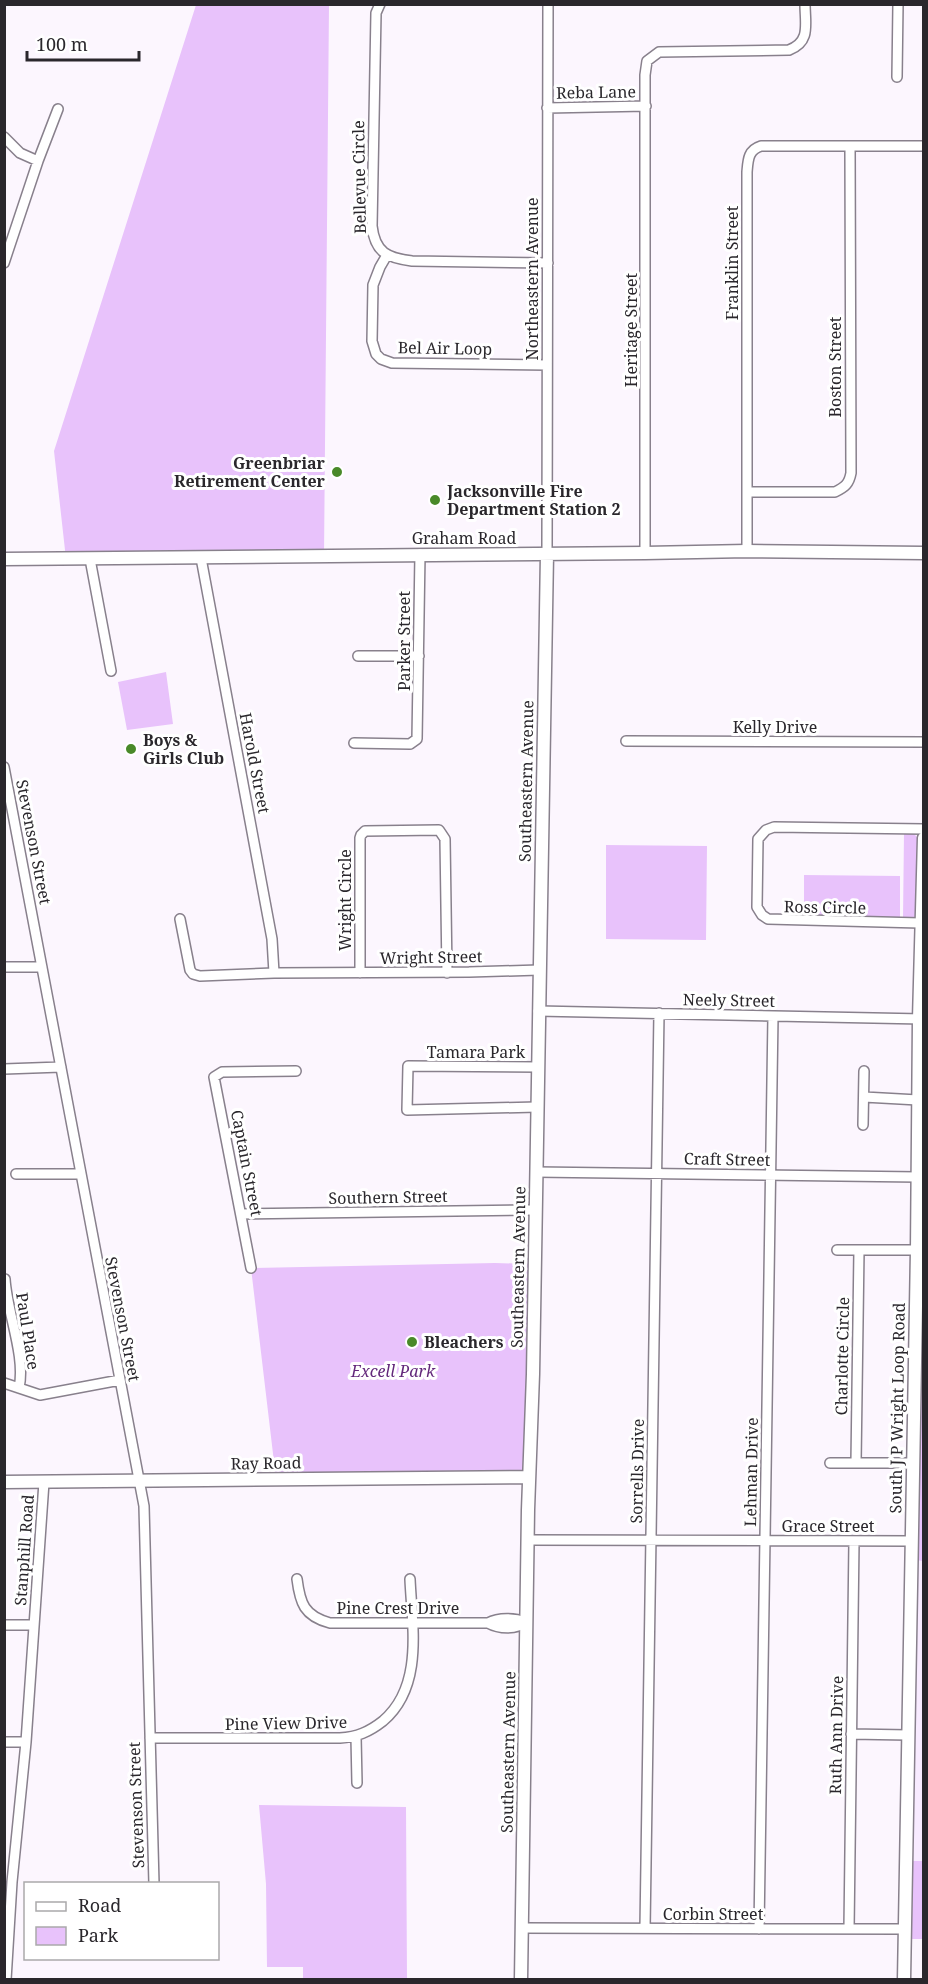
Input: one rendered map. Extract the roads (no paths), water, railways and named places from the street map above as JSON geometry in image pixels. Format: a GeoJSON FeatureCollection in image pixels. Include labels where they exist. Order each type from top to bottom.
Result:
{"type":"FeatureCollection","features":[{"type":"Feature","properties":{"kind":"main road","name":"Graham Road"},"geometry":{"type":"LineString","coordinates":[[4,559],[645,554],[747,550],[924,553]]}},
{"type":"Feature","properties":{"kind":"main road","name":"Southeastern Avenue"},"geometry":{"type":"LineString","coordinates":[[521,1980],[547,554]]}},
{"type":"Feature","properties":{"kind":"main road","name":"South J P Wright Loop Road"},"geometry":{"type":"LineString","coordinates":[[904,1980],[921,1019],[920,923],[924,838]]}},
{"type":"Feature","properties":{"kind":"main road","name":"Ray Road"},"geometry":{"type":"LineString","coordinates":[[4,1482],[529,1477]]}},
{"type":"Feature","properties":{"kind":"street","name":"Bellevue Circle"},"geometry":{"type":"LineString","coordinates":[[380,4],[376,13],[375,36],[372,226],[376,243],[387,255]]}},
{"type":"Feature","properties":{"kind":"street","name":"Northeastern Avenue"},"geometry":{"type":"LineString","coordinates":[[547,554],[548,4]]}},
{"type":"Feature","properties":{"kind":"street","name":"Heritage Street"},"geometry":{"type":"LineString","coordinates":[[645,554],[647,61],[659,52],[789,50],[798,47],[805,34],[805,4]]}},
{"type":"Feature","properties":{"kind":"street"},"geometry":{"type":"LineString","coordinates":[[897,4],[897,77]]}},
{"type":"Feature","properties":{"kind":"street","name":"Reba Lane"},"geometry":{"type":"LineString","coordinates":[[547,108],[646,106]]}},
{"type":"Feature","properties":{"kind":"street"},"geometry":{"type":"LineString","coordinates":[[5,261],[38,161],[58,110]]}},
{"type":"Feature","properties":{"kind":"street"},"geometry":{"type":"LineString","coordinates":[[4,137],[20,153],[38,161]]}},
{"type":"Feature","properties":{"kind":"street","name":"Franklin Street"},"geometry":{"type":"LineString","coordinates":[[747,550],[747,172],[750,154],[754,148],[761,146],[924,146]]}},
{"type":"Feature","properties":{"kind":"street","name":"Boston Street"},"geometry":{"type":"LineString","coordinates":[[747,492],[835,492],[844,488],[849,482],[850,146]]}},
{"type":"Feature","properties":{"kind":"street"},"geometry":{"type":"LineString","coordinates":[[387,255],[394,259],[412,261],[548,263]]}},
{"type":"Feature","properties":{"kind":"street","name":"Bel Air Loop"},"geometry":{"type":"LineString","coordinates":[[387,255],[376,276],[372,296],[372,346],[381,359],[392,363],[547,366]]}},
{"type":"Feature","properties":{"kind":"street","name":"Parker Street"},"geometry":{"type":"LineString","coordinates":[[354,742],[410,744],[417,739],[420,554]]}},
{"type":"Feature","properties":{"kind":"street","name":"Harold Street"},"geometry":{"type":"LineString","coordinates":[[201,558],[272,939],[274,973]]}},
{"type":"Feature","properties":{"kind":"street"},"geometry":{"type":"LineString","coordinates":[[90,559],[111,671]]}},
{"type":"Feature","properties":{"kind":"street"},"geometry":{"type":"LineString","coordinates":[[357,656],[419,656]]}},
{"type":"Feature","properties":{"kind":"street","name":"Kelly Drive"},"geometry":{"type":"LineString","coordinates":[[626,741],[924,742]]}},
{"type":"Feature","properties":{"kind":"street","name":"Stevenson Street"},"geometry":{"type":"LineString","coordinates":[[4,767],[144,1506],[154,1882]]}},
{"type":"Feature","properties":{"kind":"street","name":"Ross Circle"},"geometry":{"type":"LineString","coordinates":[[920,923],[768,919],[758,908],[758,839],[766,830],[774,827],[924,829]]}},
{"type":"Feature","properties":{"kind":"street","name":"Wright Circle"},"geometry":{"type":"LineString","coordinates":[[360,973],[361,835],[365,831],[439,830],[445,839],[447,972]]}},
{"type":"Feature","properties":{"kind":"street","name":"Wright Street"},"geometry":{"type":"LineString","coordinates":[[180,919],[190,970],[193,974],[200,976],[539,970]]}},
{"type":"Feature","properties":{"kind":"street"},"geometry":{"type":"LineString","coordinates":[[4,967],[42,967]]}},
{"type":"Feature","properties":{"kind":"street","name":"Neely Street"},"geometry":{"type":"LineString","coordinates":[[538,1011],[921,1019]]}},
{"type":"Feature","properties":{"kind":"street","name":"Sorrells Drive"},"geometry":{"type":"LineString","coordinates":[[645,1928],[659,1013]]}},
{"type":"Feature","properties":{"kind":"street","name":"Lehman Drive"},"geometry":{"type":"LineString","coordinates":[[759,1929],[773,1016]]}},
{"type":"Feature","properties":{"kind":"street","name":"Tamara Park"},"geometry":{"type":"LineString","coordinates":[[537,1107],[407,1110],[408,1066],[538,1067]]}},
{"type":"Feature","properties":{"kind":"street"},"geometry":{"type":"LineString","coordinates":[[4,1069],[61,1067]]}},
{"type":"Feature","properties":{"kind":"street","name":"Captain Street"},"geometry":{"type":"LineString","coordinates":[[251,1268],[214,1077],[226,1072],[296,1071]]}},
{"type":"Feature","properties":{"kind":"street"},"geometry":{"type":"LineString","coordinates":[[863,1125],[864,1071]]}},
{"type":"Feature","properties":{"kind":"street"},"geometry":{"type":"LineString","coordinates":[[864,1097],[918,1101]]}},
{"type":"Feature","properties":{"kind":"street","name":"Craft Street"},"geometry":{"type":"LineString","coordinates":[[536,1172],[918,1177]]}},
{"type":"Feature","properties":{"kind":"street"},"geometry":{"type":"LineString","coordinates":[[16,1174],[81,1174]]}},
{"type":"Feature","properties":{"kind":"street","name":"Southern Street"},"geometry":{"type":"LineString","coordinates":[[242,1214],[536,1210]]}},
{"type":"Feature","properties":{"kind":"street"},"geometry":{"type":"LineString","coordinates":[[837,1250],[916,1250]]}},
{"type":"Feature","properties":{"kind":"street","name":"Charlotte Circle"},"geometry":{"type":"LineString","coordinates":[[856,1463],[859,1250]]}},
{"type":"Feature","properties":{"kind":"street","name":"Paul Place"},"geometry":{"type":"LineString","coordinates":[[5,1280],[19,1359],[20,1388]]}},
{"type":"Feature","properties":{"kind":"street"},"geometry":{"type":"LineString","coordinates":[[4,1383],[40,1395],[120,1380]]}},
{"type":"Feature","properties":{"kind":"street"},"geometry":{"type":"LineString","coordinates":[[830,1463],[913,1463]]}},
{"type":"Feature","properties":{"kind":"street","name":"Stanphill Road"},"geometry":{"type":"LineString","coordinates":[[6,1980],[8,1882],[26,1742],[44,1482]]}},
{"type":"Feature","properties":{"kind":"street","name":"Grace Street"},"geometry":{"type":"LineString","coordinates":[[528,1540],[911,1541]]}},
{"type":"Feature","properties":{"kind":"street","name":"Ruth Ann Drive"},"geometry":{"type":"LineString","coordinates":[[849,1929],[854,1541]]}},
{"type":"Feature","properties":{"kind":"street","name":"Pine Crest Drive"},"geometry":{"type":"LineString","coordinates":[[297,1579],[302,1604],[306,1610],[322,1621],[338,1624],[488,1623],[496,1627],[516,1627],[526,1622]]}},
{"type":"Feature","properties":{"kind":"street","name":"Pine View Drive"},"geometry":{"type":"LineString","coordinates":[[150,1738],[325,1739],[356,1737],[375,1727],[400,1701],[406,1688],[412,1661],[410,1579]]}},
{"type":"Feature","properties":{"kind":"street"},"geometry":{"type":"LineString","coordinates":[[4,1625],[34,1625]]}},
{"type":"Feature","properties":{"kind":"street"},"geometry":{"type":"LineString","coordinates":[[851,1734],[908,1735]]}},
{"type":"Feature","properties":{"kind":"street"},"geometry":{"type":"LineString","coordinates":[[356,1737],[357,1783]]}},
{"type":"Feature","properties":{"kind":"street"},"geometry":{"type":"LineString","coordinates":[[4,1742],[26,1742]]}},
{"type":"Feature","properties":{"kind":"street","name":"Corbin Street"},"geometry":{"type":"LineString","coordinates":[[522,1928],[904,1929]]}},
{"type":"Feature","properties":{"kind":"place","name":"Greenbriar Retirement Center"},"geometry":{"type":"Point","coordinates":[337,472]}},
{"type":"Feature","properties":{"kind":"place","name":"Jacksonville Fire Department Station 2"},"geometry":{"type":"Point","coordinates":[435,500]}},
{"type":"Feature","properties":{"kind":"place","name":"Boys & Girls Club"},"geometry":{"type":"Point","coordinates":[131,749]}},
{"type":"Feature","properties":{"kind":"place","name":"Bleachers"},"geometry":{"type":"Point","coordinates":[412,1342]}},
{"type":"Feature","properties":{"kind":"park label","name":"Excell Park"},"geometry":{"type":"Point","coordinates":[393,1371]}}]}
